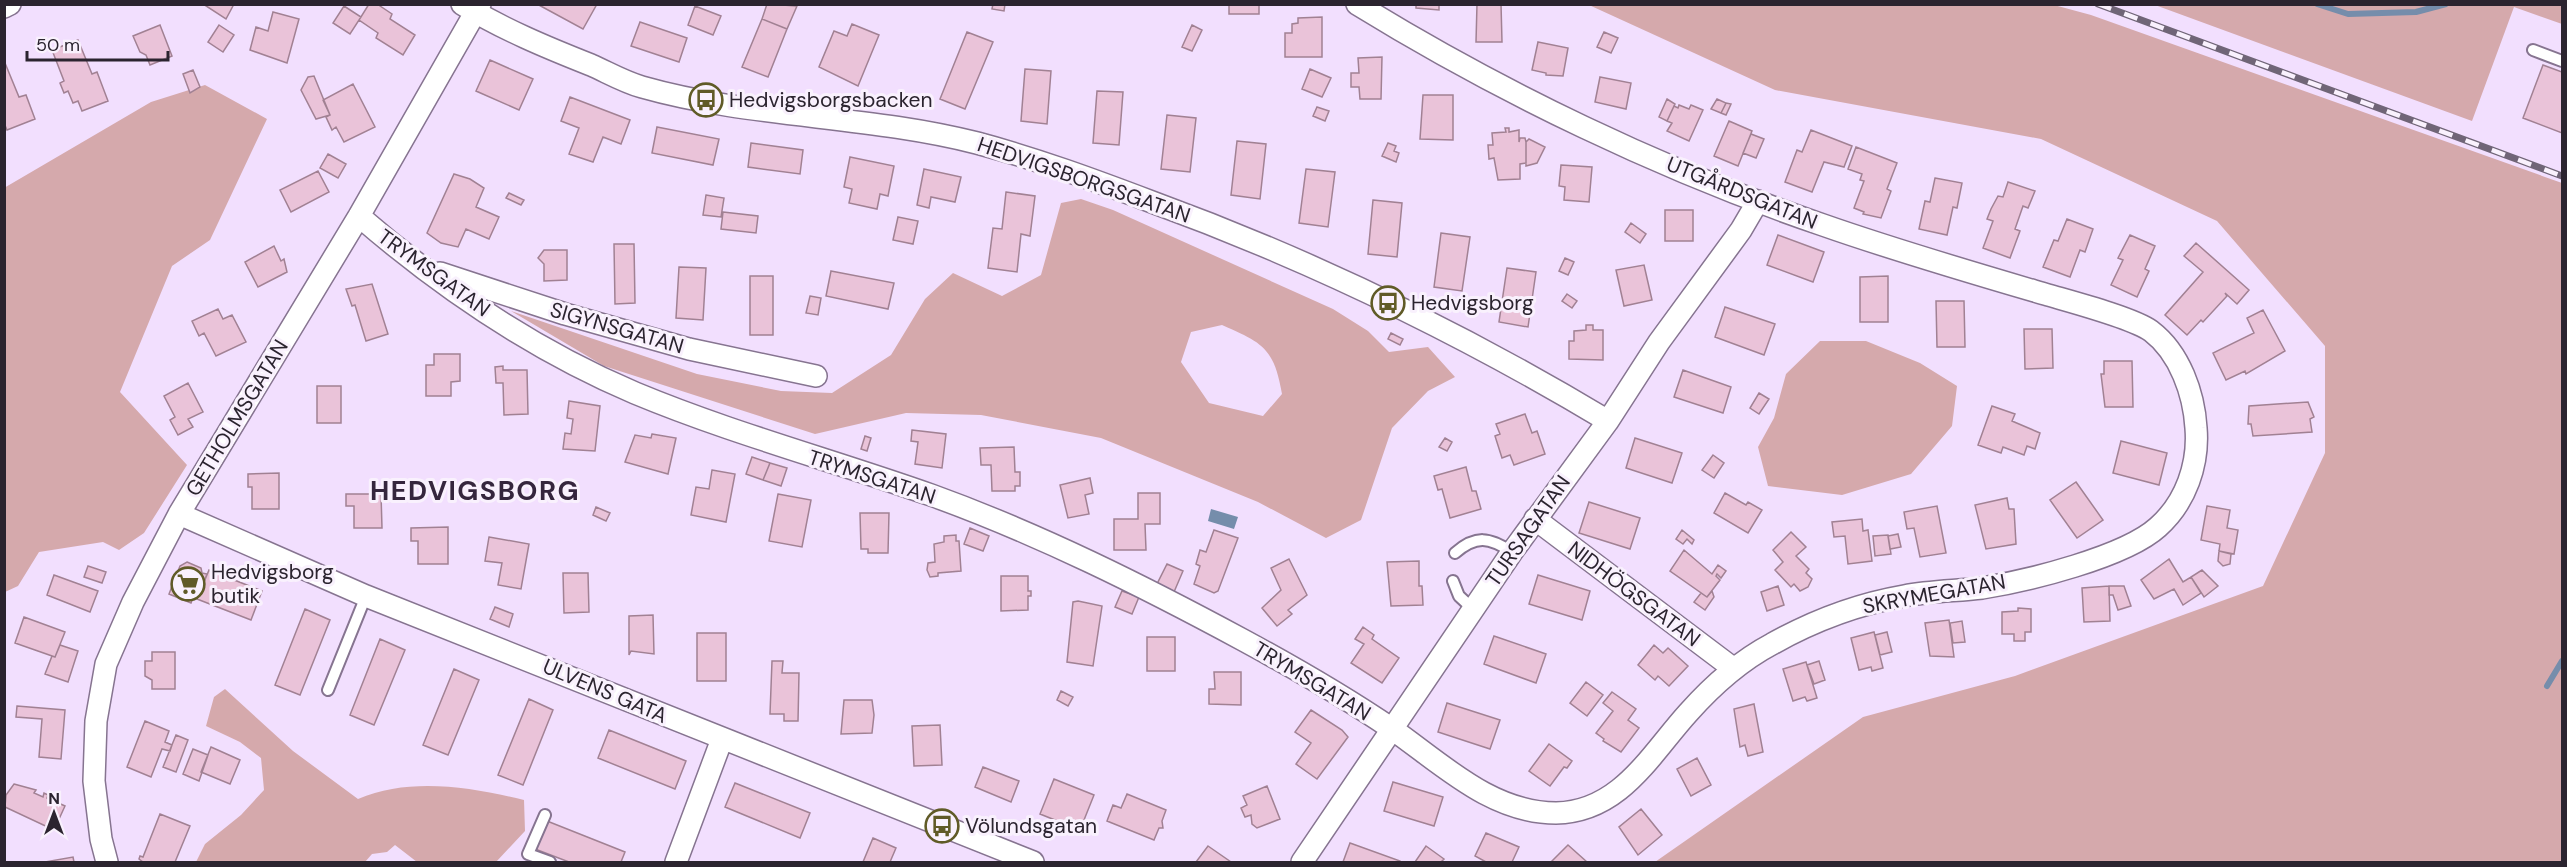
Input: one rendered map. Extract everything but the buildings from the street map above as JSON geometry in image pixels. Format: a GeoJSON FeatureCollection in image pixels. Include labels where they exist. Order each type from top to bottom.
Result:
{"type":"FeatureCollection","features":[{"type":"Feature","properties":{"kind":"street"},"geometry":{"type":"LineString","coordinates":[[4,7],[10,4]]}},
{"type":"Feature","properties":{"kind":"street","name":"UTGÅRDSGATAN"},"geometry":{"type":"LineString","coordinates":[[1357,4],[1547,109],[1758,201],[1853,235],[2084,306],[2149,329]]}},
{"type":"Feature","properties":{"kind":"street","name":"GETHOLMSGATAN"},"geometry":{"type":"LineString","coordinates":[[107,862],[101,838],[93,781],[96,721],[106,664],[133,602],[179,514],[359,216],[473,7]]}},
{"type":"Feature","properties":{"kind":"street","name":"HEDVIGSBORGSGATAN"},"geometry":{"type":"LineString","coordinates":[[473,7],[640,86],[705,100],[920,132],[975,143],[1064,169],[1196,218],[1322,271],[1475,345],[1608,420]]}},
{"type":"Feature","properties":{"kind":"street","name":"TURSAGATAN"},"geometry":{"type":"LineString","coordinates":[[1302,862],[1512,552],[1608,420],[1659,342],[1742,230],[1758,201]]}},
{"type":"Feature","properties":{"kind":"street","name":"TRYMSGATAN"},"geometry":{"type":"LineString","coordinates":[[359,216],[422,268],[491,316],[567,360],[626,389],[702,420],[934,496],[1065,550],[1157,594],[1267,653],[1393,730]]}},
{"type":"Feature","properties":{"kind":"street","name":"SIGYNSGATAN"},"geometry":{"type":"LineString","coordinates":[[422,268],[564,314],[689,349],[816,376]]}},
{"type":"Feature","properties":{"kind":"street","name":"SKRYMEGATAN"},"geometry":{"type":"LineString","coordinates":[[1393,730],[1476,789],[1514,807],[1552,813],[1582,810],[1616,793],[1647,765],[1684,716],[1721,678],[1769,645],[1846,610],[1905,596],[1989,587],[2067,567],[2122,549],[2158,528],[2185,491],[2191,476],[2197,446],[2190,390],[2176,360],[2149,329]]}},
{"type":"Feature","properties":{"kind":"street","name":"ULVENS GATA"},"geometry":{"type":"LineString","coordinates":[[179,514],[366,596],[1033,862]]}},
{"type":"Feature","properties":{"kind":"street","name":"NIDHÖGSGATAN"},"geometry":{"type":"LineString","coordinates":[[1535,519],[1734,669]]}},
{"type":"Feature","properties":{"kind":"street"},"geometry":{"type":"LineString","coordinates":[[676,862],[722,738]]}},
{"type":"Feature","properties":{"kind":"lane"},"geometry":{"type":"LineString","coordinates":[[2533,50],[2562,61]]}},
{"type":"Feature","properties":{"kind":"lane"},"geometry":{"type":"LineString","coordinates":[[1455,553],[1466,544],[1480,540],[1495,540],[1512,552]]}},
{"type":"Feature","properties":{"kind":"lane"},"geometry":{"type":"LineString","coordinates":[[1453,581],[1459,596],[1473,609]]}},
{"type":"Feature","properties":{"kind":"lane"},"geometry":{"type":"LineString","coordinates":[[328,690],[366,596]]}},
{"type":"Feature","properties":{"kind":"lane"},"geometry":{"type":"LineString","coordinates":[[545,816],[528,854],[550,862]]}},
{"type":"Feature","properties":{"kind":"shaded area"},"geometry":{"type":"Polygon","coordinates":[[[2562,4],[2562,24],[2514,7],[2472,121],[2155,5],[2562,4]]]}},
{"type":"Feature","properties":{"kind":"shaded area"},"geometry":{"type":"Polygon","coordinates":[[[1589,5],[2054,5],[2091,15],[2562,183],[2562,862],[1655,862],[1863,717],[2015,676],[2263,586],[2325,453],[2325,346],[2217,221],[2041,139],[1775,90],[1589,5]]]}},
{"type":"Feature","properties":{"kind":"shaded area"},"geometry":{"type":"Polygon","coordinates":[[[205,85],[267,119],[210,240],[172,266],[120,392],[187,465],[144,533],[119,550],[103,542],[39,552],[18,586],[5,592],[4,188],[151,102],[205,85]]]}},
{"type":"Feature","properties":{"kind":"shaded area"},"geometry":{"type":"Polygon","coordinates":[[[1081,199],[1113,210],[1333,309],[1368,331],[1389,352],[1428,347],[1455,377],[1428,391],[1392,428],[1361,520],[1326,538],[1258,502],[1101,438],[981,415],[906,413],[815,434],[604,366],[511,311],[697,374],[781,391],[832,393],[891,355],[925,299],[953,273],[1002,296],[1041,275],[1061,203],[1081,199]],[[1222,325],[1191,332],[1181,362],[1209,403],[1263,416],[1282,394],[1275,366],[1264,349],[1257,343],[1222,325]]]}},
{"type":"Feature","properties":{"kind":"shaded area"},"geometry":{"type":"Polygon","coordinates":[[[1820,341],[1866,341],[1920,363],[1957,386],[1952,426],[1911,474],[1842,495],[1768,486],[1758,447],[1774,418],[1786,374],[1820,341]]]}},
{"type":"Feature","properties":{"kind":"shaded area"},"geometry":{"type":"Polygon","coordinates":[[[225,689],[293,751],[358,799],[378,792],[419,786],[483,791],[524,800],[525,831],[496,862],[417,862],[395,845],[387,852],[372,854],[365,862],[196,862],[205,844],[241,815],[264,790],[261,758],[240,742],[206,726],[214,697],[225,689]]]}},
{"type":"Feature","properties":{"kind":"water"},"geometry":{"type":"Polygon","coordinates":[[[1211,509],[1238,517],[1234,529],[1208,521],[1211,509]]]}},
{"type":"Feature","properties":{"kind":"waterway"},"geometry":{"type":"LineString","coordinates":[[2317,4],[2348,14],[2416,12],[2446,4]]}},
{"type":"Feature","properties":{"kind":"waterway"},"geometry":{"type":"LineString","coordinates":[[2547,686],[2562,661]]}},
{"type":"Feature","properties":{"kind":"railway"},"geometry":{"type":"LineString","coordinates":[[2098,4],[2562,176]]}},
{"type":"Feature","properties":{"kind":"place","name":"Hedvigsborgsbacken"},"geometry":{"type":"Point","coordinates":[706,100]}},
{"type":"Feature","properties":{"kind":"place","name":"Hedvigsborg"},"geometry":{"type":"Point","coordinates":[1388,303]}},
{"type":"Feature","properties":{"kind":"place","name":"Hedvigsborg butik"},"geometry":{"type":"Point","coordinates":[188,584]}},
{"type":"Feature","properties":{"kind":"place","name":"Völundsgatan"},"geometry":{"type":"Point","coordinates":[942,826]}},
{"type":"Feature","properties":{"kind":"district","name":"HEDVIGSBORG"},"geometry":{"type":"Point","coordinates":[475,491]}}]}
